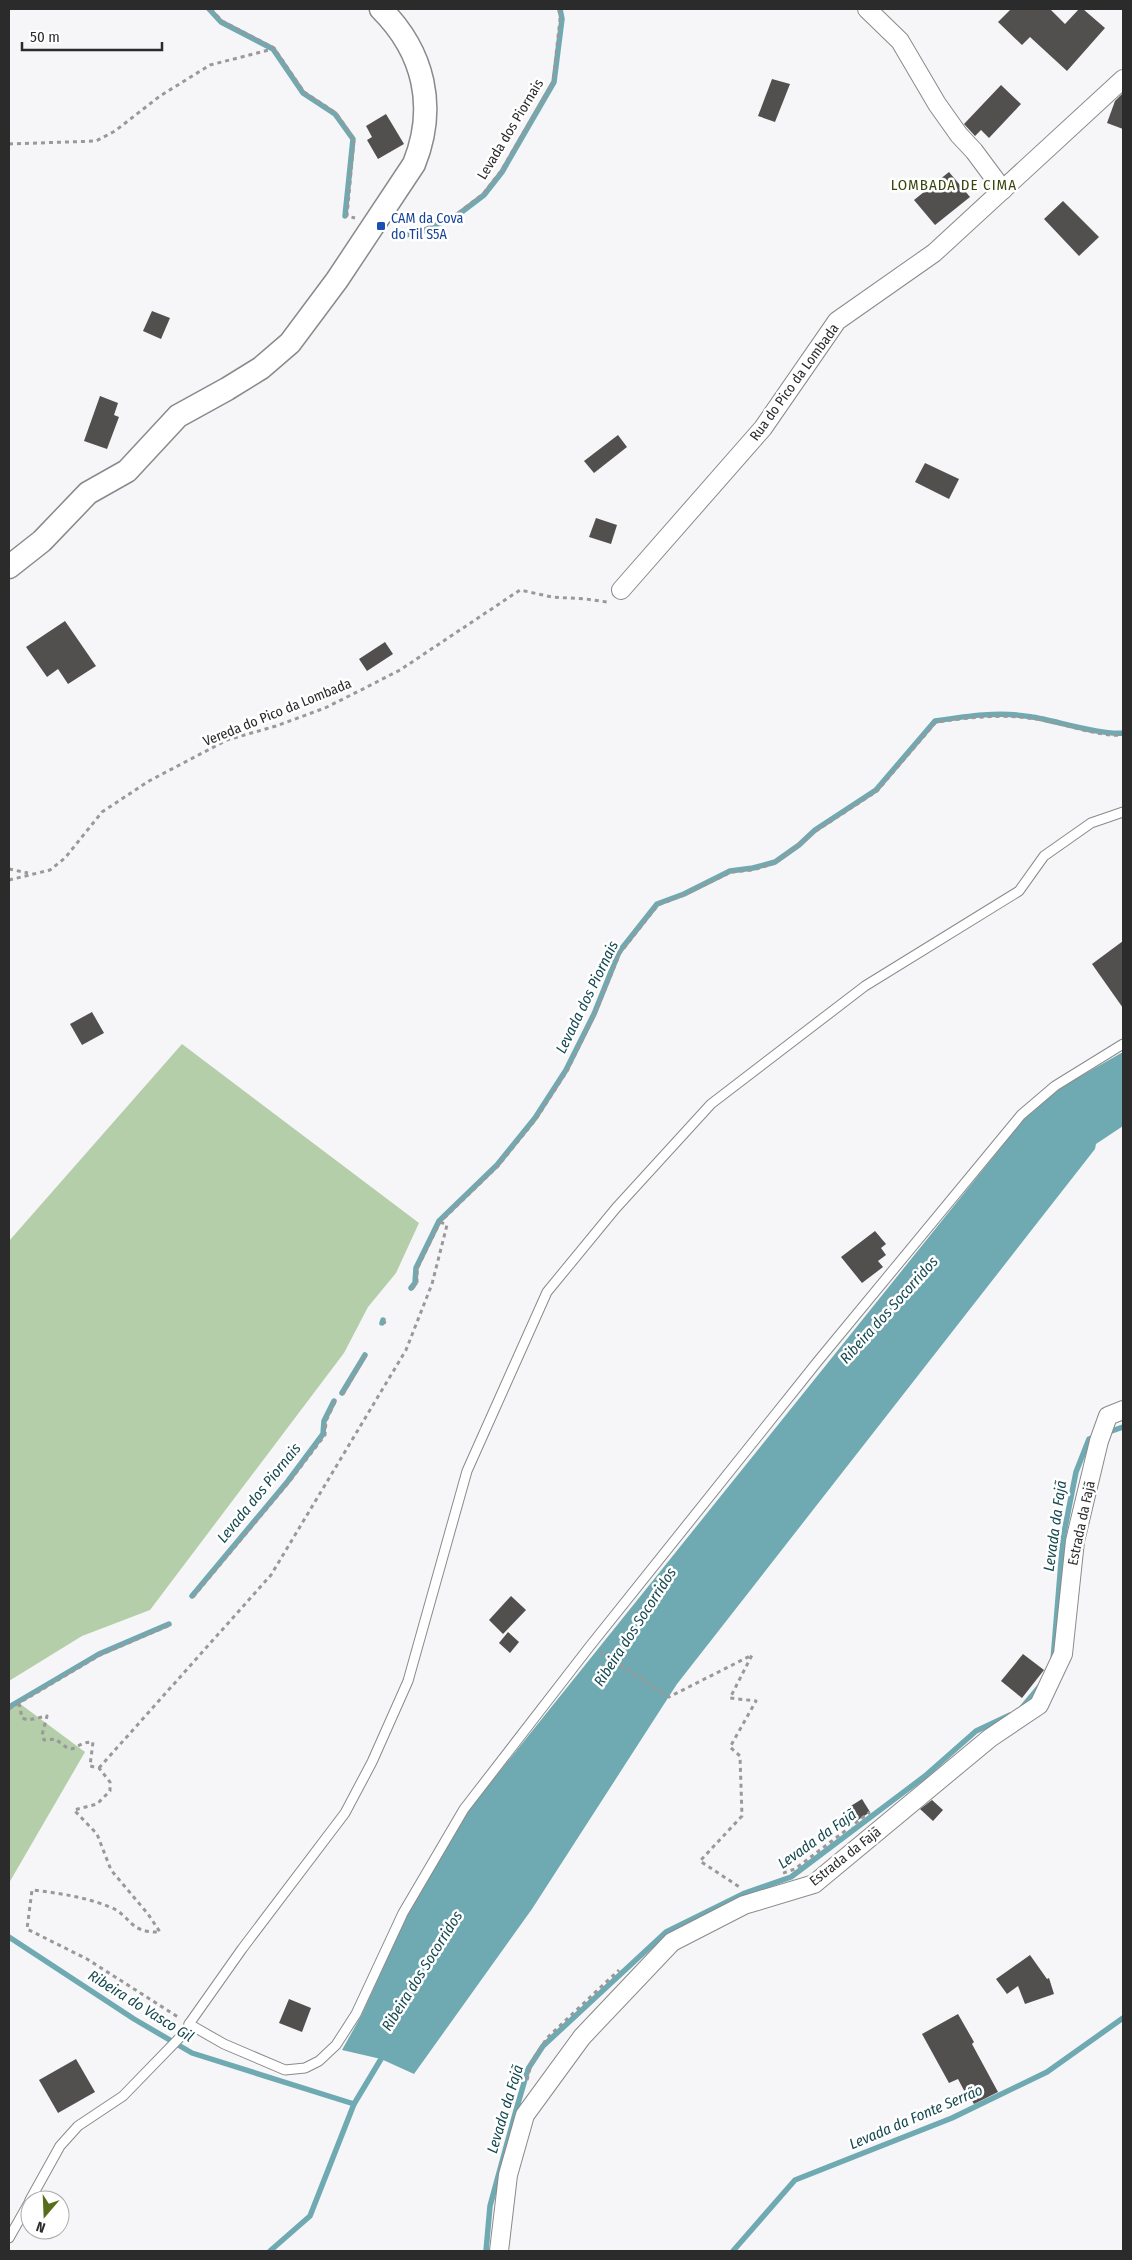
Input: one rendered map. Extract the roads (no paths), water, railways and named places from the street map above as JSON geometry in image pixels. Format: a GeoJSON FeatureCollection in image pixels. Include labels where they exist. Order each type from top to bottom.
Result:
{"type":"FeatureCollection","features":[{"type":"Feature","properties":{"kind":"street"},"geometry":{"type":"LineString","coordinates":[[9,567],[42,541],[88,493],[127,471],[178,416],[227,390],[260,368],[290,343],[337,280],[414,164],[423,143],[426,109],[420,67],[396,24],[381,9]]}},
{"type":"Feature","properties":{"kind":"street"},"geometry":{"type":"LineString","coordinates":[[867,9],[900,41],[937,104],[1003,190]]}},
{"type":"Feature","properties":{"kind":"street","name":"Rua do Pico da Lombada"},"geometry":{"type":"LineString","coordinates":[[621,590],[763,428],[837,321],[934,253],[1123,79]]}},
{"type":"Feature","properties":{"kind":"street","name":"Estrada da Fajã"},"geometry":{"type":"LineString","coordinates":[[500,2251],[508,2176],[525,2115],[582,2037],[672,1942],[740,1896],[814,1884],[990,1738],[1039,1705],[1063,1654],[1075,1541],[1099,1441],[1108,1416],[1123,1410]]}},
{"type":"Feature","properties":{"kind":"lane"},"geometry":{"type":"LineString","coordinates":[[36,2190],[60,2146],[78,2126],[123,2096],[189,2026],[242,1949],[345,1813],[372,1762],[408,1681],[467,1471],[547,1292],[616,1208],[711,1104],[865,986],[1019,891],[1044,856],[1090,823],[1123,812]]}},
{"type":"Feature","properties":{"kind":"lane"},"geometry":{"type":"LineString","coordinates":[[189,2026],[224,2044],[285,2070],[305,2068],[319,2062],[336,2045],[356,2014],[403,1913],[464,1809],[590,1646],[824,1353],[1021,1115],[1055,1086],[1123,1044]]}},
{"type":"Feature","properties":{"kind":"lane"},"geometry":{"type":"LineString","coordinates":[[9,2238],[20,2218]]}},
{"type":"Feature","properties":{"kind":"water"},"geometry":{"type":"Polygon","coordinates":[[[1123,1052],[1123,1126],[1096,1144],[1095,1149],[677,1684],[532,1909],[414,2074],[381,2059],[342,2050],[361,2016],[407,1915],[467,1812],[1026,1116],[1058,1089],[1123,1052]]]}},
{"type":"Feature","properties":{"kind":"waterway","name":"Levada dos Piornais"},"geometry":{"type":"LineString","coordinates":[[209,9],[221,22],[273,49],[303,93],[335,114],[353,139],[345,216]]}},
{"type":"Feature","properties":{"kind":"waterway","name":"Levada dos Piornais"},"geometry":{"type":"LineString","coordinates":[[397,236],[419,233],[459,214],[484,195],[502,172],[554,82],[562,19],[560,9]]}},
{"type":"Feature","properties":{"kind":"waterway","name":"Levada dos Piornais"},"geometry":{"type":"LineString","coordinates":[[411,1288],[415,1283],[416,1268],[439,1221],[497,1165],[535,1118],[566,1070],[594,1014],[619,952],[657,904],[684,894],[730,871],[753,868],[775,862],[799,845],[815,830],[876,790],[935,721],[971,716],[1008,714],[1104,732],[1123,733]]}},
{"type":"Feature","properties":{"kind":"waterway","name":"Levada dos Piornais"},"geometry":{"type":"LineString","coordinates":[[342,1393],[365,1355]]}},
{"type":"Feature","properties":{"kind":"waterway","name":"Levada dos Piornais"},"geometry":{"type":"LineString","coordinates":[[192,1596],[288,1481],[323,1434],[324,1421],[334,1401]]}},
{"type":"Feature","properties":{"kind":"waterway","name":"Levada da Fajã"},"geometry":{"type":"LineString","coordinates":[[1106,1433],[1123,1427]]}},
{"type":"Feature","properties":{"kind":"waterway","name":"Levada da Fajã"},"geometry":{"type":"LineString","coordinates":[[1053,1660],[1063,1538],[1076,1472],[1089,1439],[1097,1436]]}},
{"type":"Feature","properties":{"kind":"waterway","name":"Levada dos Piornais"},"geometry":{"type":"LineString","coordinates":[[9,1707],[99,1654],[169,1624]]}},
{"type":"Feature","properties":{"kind":"waterway","name":"Levada da Fajã"},"geometry":{"type":"LineString","coordinates":[[1020,1710],[1040,1686]]}},
{"type":"Feature","properties":{"kind":"waterway","name":"Levada da Fajã"},"geometry":{"type":"LineString","coordinates":[[486,2251],[490,2206],[515,2114],[528,2069],[543,2046],[666,1932],[745,1893],[791,1877],[925,1776],[976,1731],[1010,1715]]}},
{"type":"Feature","properties":{"kind":"waterway","name":"Ribeira do Vasco Gil"},"geometry":{"type":"LineString","coordinates":[[9,1937],[134,2019],[192,2053],[354,2104]]}},
{"type":"Feature","properties":{"kind":"waterway","name":"Levada da Fonte Serrão"},"geometry":{"type":"LineString","coordinates":[[733,2251],[795,2180],[952,2118],[1047,2072],[1123,2018]]}},
{"type":"Feature","properties":{"kind":"waterway","name":"Ribeira dos Socorridos"},"geometry":{"type":"LineString","coordinates":[[270,2251],[310,2216],[354,2104],[384,2054]]}},
{"type":"Feature","properties":{"kind":"place","name":"CAM da Cova do Til S5A"},"geometry":{"type":"Point","coordinates":[381,226]}},
{"type":"Feature","properties":{"kind":"district","name":"LOMBADA DE CIMA"},"geometry":{"type":"Point","coordinates":[954,185]}}]}
